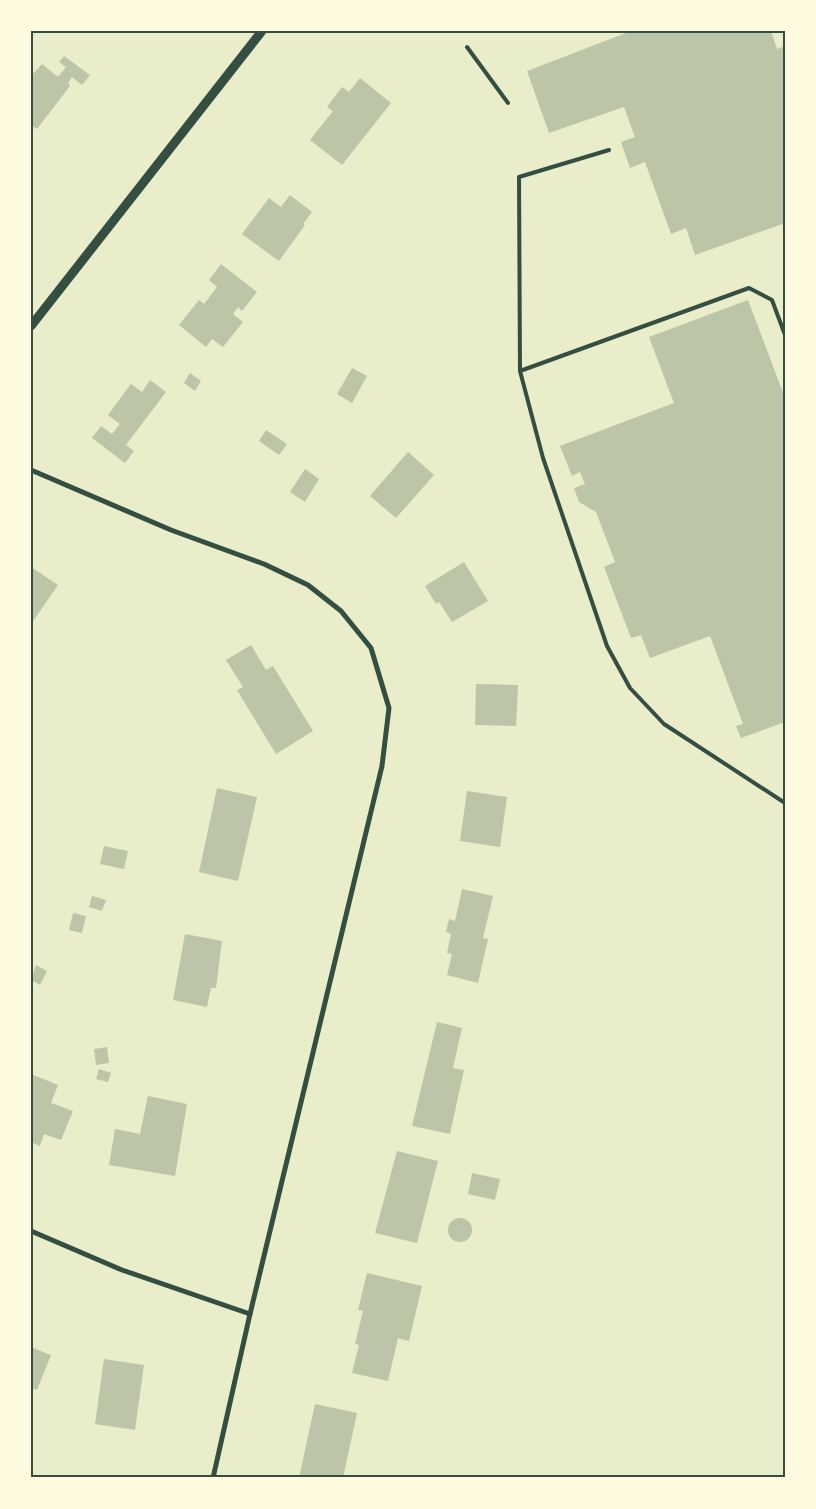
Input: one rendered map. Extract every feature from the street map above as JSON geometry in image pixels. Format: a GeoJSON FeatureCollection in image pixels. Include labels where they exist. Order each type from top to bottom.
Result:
{"type":"FeatureCollection","features":[{"type":"Feature","properties":{"kind":"street"},"geometry":{"type":"LineString","coordinates":[[31,326],[262,31]]}},
{"type":"Feature","properties":{"kind":"street"},"geometry":{"type":"LineString","coordinates":[[31,470],[171,530],[264,564],[308,585],[341,611],[371,648],[390,708],[382,766],[250,1314],[213,1478]]}},
{"type":"Feature","properties":{"kind":"street"},"geometry":{"type":"LineString","coordinates":[[31,1231],[122,1270],[250,1314]]}},
{"type":"Feature","properties":{"kind":"lane"},"geometry":{"type":"LineString","coordinates":[[466,47],[508,103]]}},
{"type":"Feature","properties":{"kind":"lane"},"geometry":{"type":"LineString","coordinates":[[609,150],[519,176],[520,371],[543,458],[606,646],[630,688],[664,724],[785,802]]}},
{"type":"Feature","properties":{"kind":"lane"},"geometry":{"type":"LineString","coordinates":[[520,371],[749,288],[772,300],[785,335]]}},
{"type":"Feature","properties":{"kind":"building"},"geometry":{"type":"Polygon","coordinates":[[[631,31],[771,31],[777,49],[785,46],[785,223],[695,255],[686,228],[671,234],[645,162],[630,168],[621,142],[635,137],[624,107],[549,133],[527,71],[631,31]]]}},
{"type":"Feature","properties":{"kind":"building"},"geometry":{"type":"Polygon","coordinates":[[[64,56],[90,75],[82,85],[72,77],[68,83],[70,86],[37,129],[31,125],[31,71],[34,73],[42,64],[58,77],[66,67],[59,62],[64,56]]]}},
{"type":"Feature","properties":{"kind":"building"},"geometry":{"type":"Polygon","coordinates":[[[360,78],[391,103],[342,165],[310,140],[333,111],[327,107],[342,87],[349,92],[360,78]]]}},
{"type":"Feature","properties":{"kind":"building"},"geometry":{"type":"Polygon","coordinates":[[[290,195],[312,212],[279,261],[242,234],[269,198],[281,207],[290,195]]]}},
{"type":"Feature","properties":{"kind":"building"},"geometry":{"type":"Polygon","coordinates":[[[221,264],[257,292],[242,311],[238,307],[233,314],[243,322],[223,347],[212,339],[206,347],[179,325],[199,300],[204,304],[217,287],[209,280],[221,264]]]}},
{"type":"Feature","properties":{"kind":"building"},"geometry":{"type":"Polygon","coordinates":[[[748,300],[785,398],[785,722],[741,738],[736,726],[743,724],[710,636],[650,658],[641,635],[631,638],[604,567],[615,562],[596,512],[579,502],[574,488],[585,484],[580,472],[572,476],[560,446],[674,403],[649,337],[748,300]]]}},
{"type":"Feature","properties":{"kind":"building"},"geometry":{"type":"Polygon","coordinates":[[[352,368],[367,376],[352,403],[337,394],[352,368]]]}},
{"type":"Feature","properties":{"kind":"building"},"geometry":{"type":"Polygon","coordinates":[[[190,373],[201,381],[195,391],[184,383],[190,373]]]}},
{"type":"Feature","properties":{"kind":"building"},"geometry":{"type":"Polygon","coordinates":[[[150,380],[166,392],[126,445],[134,451],[125,463],[92,438],[101,426],[112,434],[120,424],[108,415],[131,384],[142,392],[150,380]]]}},
{"type":"Feature","properties":{"kind":"building"},"geometry":{"type":"Polygon","coordinates":[[[266,430],[287,444],[279,455],[259,441],[266,430]]]}},
{"type":"Feature","properties":{"kind":"building"},"geometry":{"type":"Polygon","coordinates":[[[408,452],[434,475],[396,518],[370,496],[408,452]]]}},
{"type":"Feature","properties":{"kind":"building"},"geometry":{"type":"Polygon","coordinates":[[[305,469],[319,479],[305,502],[290,492],[305,469]]]}},
{"type":"Feature","properties":{"kind":"building"},"geometry":{"type":"Polygon","coordinates":[[[464,562],[488,601],[452,622],[439,602],[436,604],[425,586],[464,562]]]}},
{"type":"Feature","properties":{"kind":"building"},"geometry":{"type":"Polygon","coordinates":[[[31,567],[58,585],[31,624],[31,567]]]}},
{"type":"Feature","properties":{"kind":"building"},"geometry":{"type":"Polygon","coordinates":[[[251,645],[266,670],[273,666],[313,731],[276,754],[237,690],[243,687],[226,660],[251,645]]]}},
{"type":"Feature","properties":{"kind":"building"},"geometry":{"type":"Polygon","coordinates":[[[476,684],[518,685],[516,726],[475,725],[476,684]]]}},
{"type":"Feature","properties":{"kind":"building"},"geometry":{"type":"Polygon","coordinates":[[[217,788],[257,797],[238,881],[199,872],[217,788]]]}},
{"type":"Feature","properties":{"kind":"building"},"geometry":{"type":"Polygon","coordinates":[[[467,791],[507,797],[500,847],[460,841],[467,791]]]}},
{"type":"Feature","properties":{"kind":"building"},"geometry":{"type":"Polygon","coordinates":[[[104,846],[128,851],[124,869],[100,864],[104,846]]]}},
{"type":"Feature","properties":{"kind":"building"},"geometry":{"type":"Polygon","coordinates":[[[462,889],[493,896],[483,938],[488,939],[478,983],[447,975],[452,954],[447,953],[451,934],[446,932],[449,919],[455,921],[462,889]]]}},
{"type":"Feature","properties":{"kind":"building"},"geometry":{"type":"Polygon","coordinates":[[[92,896],[106,900],[102,911],[89,907],[92,896]]]}},
{"type":"Feature","properties":{"kind":"building"},"geometry":{"type":"Polygon","coordinates":[[[73,913],[86,916],[82,933],[69,930],[73,913]]]}},
{"type":"Feature","properties":{"kind":"building"},"geometry":{"type":"Polygon","coordinates":[[[185,934],[222,941],[216,988],[211,988],[207,1007],[173,1000],[185,934]]]}},
{"type":"Feature","properties":{"kind":"building"},"geometry":{"type":"Polygon","coordinates":[[[36,965],[47,971],[40,985],[31,980],[36,965]]]}},
{"type":"Feature","properties":{"kind":"building"},"geometry":{"type":"Polygon","coordinates":[[[437,1022],[462,1028],[453,1068],[464,1070],[450,1134],[412,1126],[437,1022]]]}},
{"type":"Feature","properties":{"kind":"building"},"geometry":{"type":"Polygon","coordinates":[[[107,1047],[109,1063],[96,1065],[94,1049],[107,1047]]]}},
{"type":"Feature","properties":{"kind":"building"},"geometry":{"type":"Polygon","coordinates":[[[99,1069],[111,1073],[108,1082],[96,1079],[99,1069]]]}},
{"type":"Feature","properties":{"kind":"building"},"geometry":{"type":"Polygon","coordinates":[[[31,1074],[58,1085],[51,1103],[73,1111],[61,1140],[44,1134],[40,1146],[31,1142],[31,1074]]]}},
{"type":"Feature","properties":{"kind":"building"},"geometry":{"type":"Polygon","coordinates":[[[148,1096],[187,1104],[175,1176],[109,1165],[115,1129],[140,1134],[148,1096]]]}},
{"type":"Feature","properties":{"kind":"building"},"geometry":{"type":"Polygon","coordinates":[[[397,1151],[438,1161],[417,1243],[375,1233],[397,1151]]]}},
{"type":"Feature","properties":{"kind":"building"},"geometry":{"type":"Polygon","coordinates":[[[472,1173],[500,1179],[495,1200],[468,1194],[472,1173]]]}},
{"type":"Feature","properties":{"kind":"building"},"geometry":{"type":"Polygon","coordinates":[[[460,1218],[465,1219],[471,1225],[471,1235],[465,1241],[460,1242],[455,1241],[449,1235],[448,1230],[449,1225],[455,1219],[460,1218]]]}},
{"type":"Feature","properties":{"kind":"building"},"geometry":{"type":"Polygon","coordinates":[[[367,1273],[422,1286],[409,1341],[398,1338],[388,1381],[352,1373],[359,1345],[355,1344],[363,1311],[358,1310],[367,1273]]]}},
{"type":"Feature","properties":{"kind":"building"},"geometry":{"type":"Polygon","coordinates":[[[31,1347],[51,1355],[37,1390],[31,1388],[31,1347]]]}},
{"type":"Feature","properties":{"kind":"building"},"geometry":{"type":"Polygon","coordinates":[[[104,1359],[144,1365],[135,1430],[95,1424],[104,1359]]]}},
{"type":"Feature","properties":{"kind":"building"},"geometry":{"type":"Polygon","coordinates":[[[315,1404],[357,1413],[343,1478],[299,1478],[315,1404]]]}}]}
